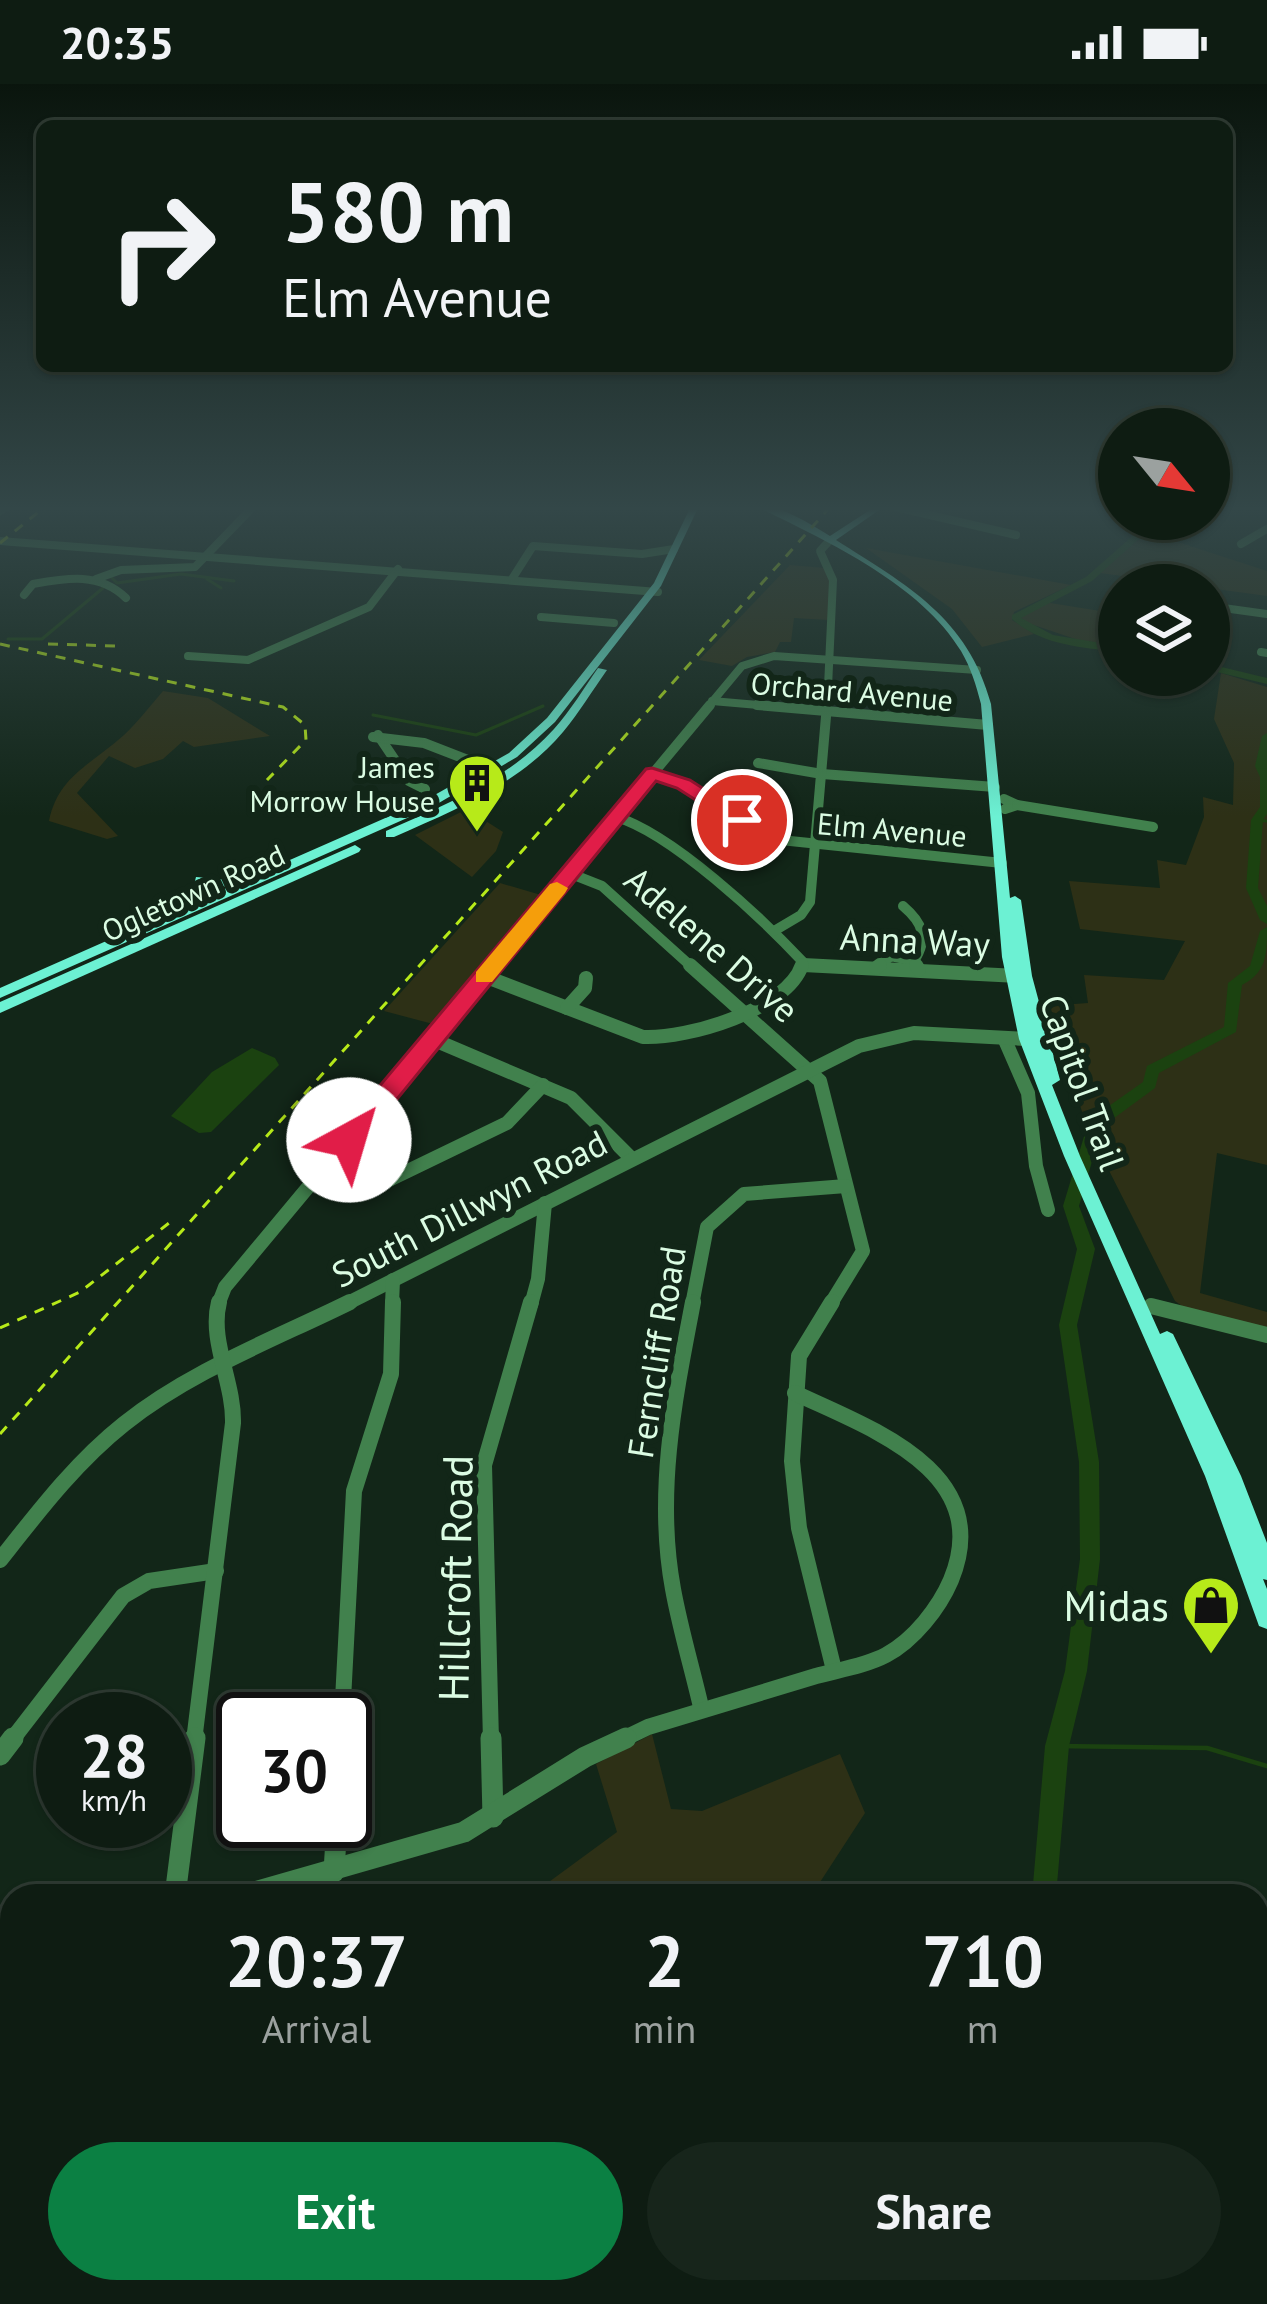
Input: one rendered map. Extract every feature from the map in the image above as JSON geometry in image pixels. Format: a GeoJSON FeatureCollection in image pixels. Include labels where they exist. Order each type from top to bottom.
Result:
{"type":"FeatureCollection","features":[{"type":"Feature","properties":{"kind":"main road","name":"Ogletown Road"},"geometry":{"type":"LineString","coordinates":[[0,1006],[404,827],[443,797],[491,770],[551,720],[595,670],[608,643],[637,610]]}},
{"type":"Feature","properties":{"kind":"main road","name":"Ogletown Road"},"geometry":{"type":"LineString","coordinates":[[0,992],[23,973],[163,922],[481,790],[534,754],[585,694],[579,693],[640,610]]}},
{"type":"Feature","properties":{"kind":"main road","name":"Capitol Trail"},"geometry":{"type":"LineString","coordinates":[[932,610],[962,643],[977,670],[988,725],[1026,1039],[1215,1476],[1267,1618]]}},
{"type":"Feature","properties":{"kind":"main road","name":"Capitol Trail"},"geometry":{"type":"LineString","coordinates":[[938,610],[968,642],[991,690],[1008,804],[1018,975],[1056,1108]]}},
{"type":"Feature","properties":{"kind":"main road"},"geometry":{"type":"LineString","coordinates":[[404,827],[437,809],[443,797]]}},
{"type":"Feature","properties":{"kind":"main road"},"geometry":{"type":"LineString","coordinates":[[163,922],[195,900],[200,880],[233,884],[267,876]]}},
{"type":"Feature","properties":{"kind":"main road"},"geometry":{"type":"LineString","coordinates":[[0,1006],[21,993],[23,973]]}},
{"type":"Feature","properties":{"kind":"main road","name":"Capitol Trail"},"geometry":{"type":"LineString","coordinates":[[1133,1279],[1151,1306],[1231,1476],[1267,1570]]}},
{"type":"Feature","properties":{"kind":"street"},"geometry":{"type":"LineString","coordinates":[[188,656],[248,660],[363,610]]}},
{"type":"Feature","properties":{"kind":"street"},"geometry":{"type":"LineString","coordinates":[[774,931],[801,915],[810,902],[832,610]]}},
{"type":"Feature","properties":{"kind":"street"},"geometry":{"type":"LineString","coordinates":[[1235,610],[1267,614]]}},
{"type":"Feature","properties":{"kind":"street"},"geometry":{"type":"LineString","coordinates":[[541,617],[614,623]]}},
{"type":"Feature","properties":{"kind":"street"},"geometry":{"type":"LineString","coordinates":[[177,1884],[234,1419],[214,1331],[220,1298],[712,701],[751,661],[774,656],[977,670]]}},
{"type":"Feature","properties":{"kind":"street","name":"Orchard Avenue"},"geometry":{"type":"LineString","coordinates":[[712,701],[988,725]]}},
{"type":"Feature","properties":{"kind":"street"},"geometry":{"type":"LineString","coordinates":[[443,797],[406,778],[376,736],[424,742],[491,770]]}},
{"type":"Feature","properties":{"kind":"street"},"geometry":{"type":"LineString","coordinates":[[758,763],[822,774],[994,787]]}},
{"type":"Feature","properties":{"kind":"street","name":"Elm Avenue"},"geometry":{"type":"LineString","coordinates":[[652,773],[684,784],[771,839],[816,848],[1002,863]]}},
{"type":"Feature","properties":{"kind":"street"},"geometry":{"type":"LineString","coordinates":[[425,789],[427,811]]}},
{"type":"Feature","properties":{"kind":"street"},"geometry":{"type":"LineString","coordinates":[[1008,804],[1153,826]]}},
{"type":"Feature","properties":{"kind":"street"},"geometry":{"type":"LineString","coordinates":[[484,976],[665,1041],[705,1029],[797,980],[803,965],[799,955],[774,931],[643,826],[616,817]]}},
{"type":"Feature","properties":{"kind":"street","name":"Adelene Drive"},"geometry":{"type":"LineString","coordinates":[[569,873],[602,886],[809,1070]]}},
{"type":"Feature","properties":{"kind":"street"},"geometry":{"type":"LineString","coordinates":[[903,905],[925,934],[916,965]]}},
{"type":"Feature","properties":{"kind":"street","name":"Anna Way"},"geometry":{"type":"LineString","coordinates":[[803,965],[916,965],[1018,975]]}},
{"type":"Feature","properties":{"kind":"street"},"geometry":{"type":"LineString","coordinates":[[567,1008],[585,988],[586,978]]}},
{"type":"Feature","properties":{"kind":"street","name":"South Dillwyn Road"},"geometry":{"type":"LineString","coordinates":[[0,1560],[112,1429],[225,1364],[859,1046],[900,1035],[1026,1039]]}},
{"type":"Feature","properties":{"kind":"street"},"geometry":{"type":"LineString","coordinates":[[1004,1037],[1028,1093],[1036,1166],[1048,1210]]}},
{"type":"Feature","properties":{"kind":"street"},"geometry":{"type":"LineString","coordinates":[[432,1039],[576,1101],[632,1159]]}},
{"type":"Feature","properties":{"kind":"street"},"geometry":{"type":"LineString","coordinates":[[809,1070],[820,1081],[862,1251],[799,1356],[795,1394],[792,1461],[799,1528],[834,1670]]}},
{"type":"Feature","properties":{"kind":"street"},"geometry":{"type":"LineString","coordinates":[[321,1173],[362,1186],[387,1181],[507,1123],[543,1085]]}},
{"type":"Feature","properties":{"kind":"street","name":"Ferncliff Road"},"geometry":{"type":"LineString","coordinates":[[701,1707],[672,1586],[666,1512],[669,1428],[706,1227],[744,1194],[846,1186]]}},
{"type":"Feature","properties":{"kind":"street","name":"Hillcroft Road"},"geometry":{"type":"LineString","coordinates":[[494,1816],[484,1466],[538,1280],[545,1203]]}},
{"type":"Feature","properties":{"kind":"street"},"geometry":{"type":"LineString","coordinates":[[343,1692],[354,1491],[391,1374],[393,1280]]}},
{"type":"Feature","properties":{"kind":"street"},"geometry":{"type":"LineString","coordinates":[[1151,1306],[1267,1334]]}},
{"type":"Feature","properties":{"kind":"street"},"geometry":{"type":"LineString","coordinates":[[288,1884],[464,1832],[585,1756],[701,1707],[886,1655],[917,1635],[945,1602],[960,1543],[945,1489],[928,1465],[904,1446],[795,1394]]}},
{"type":"Feature","properties":{"kind":"street"},"geometry":{"type":"LineString","coordinates":[[0,1755],[123,1596],[149,1581],[216,1571]]}},
{"type":"Feature","properties":{"kind":"street"},"geometry":{"type":"LineString","coordinates":[[334,1872],[335,1848]]}},
{"type":"Feature","properties":{"kind":"shaded area"},"geometry":{"type":"Polygon","coordinates":[[[747,610],[830,610],[829,620],[794,618],[791,642],[780,642],[775,652],[747,657],[732,666],[699,660],[747,610]]]}},
{"type":"Feature","properties":{"kind":"shaded area"},"geometry":{"type":"Polygon","coordinates":[[[952,610],[1019,610],[1012,620],[1034,634],[982,647],[952,610]]]}},
{"type":"Feature","properties":{"kind":"shaded area"},"geometry":{"type":"Polygon","coordinates":[[[1026,610],[1098,611],[1098,642],[1081,641],[1019,620],[1018,613],[1026,610]]]}},
{"type":"Feature","properties":{"kind":"shaded area"},"geometry":{"type":"Polygon","coordinates":[[[1230,676],[1267,687],[1267,1165],[1217,1153],[1200,1293],[1267,1312],[1267,1332],[1189,1311],[1175,1301],[1087,1127],[1048,1006],[1088,1003],[1084,975],[1164,980],[1185,941],[1080,929],[1069,881],[1160,888],[1157,860],[1186,865],[1204,817],[1203,797],[1233,805],[1234,763],[1214,719],[1218,696],[1230,696],[1230,676]]]}},
{"type":"Feature","properties":{"kind":"shaded area"},"geometry":{"type":"Polygon","coordinates":[[[163,691],[208,698],[270,736],[194,747],[183,741],[163,759],[135,768],[109,756],[77,793],[118,836],[107,839],[49,821],[68,782],[124,735],[163,691]]]}},
{"type":"Feature","properties":{"kind":"shaded area"},"geometry":{"type":"Polygon","coordinates":[[[467,809],[503,832],[496,851],[472,877],[415,835],[467,809]]]}},
{"type":"Feature","properties":{"kind":"shaded area"},"geometry":{"type":"Polygon","coordinates":[[[500,883],[541,895],[433,1024],[384,1011],[500,883]]]}},
{"type":"Feature","properties":{"kind":"shaded area"},"geometry":{"type":"Polygon","coordinates":[[[252,1048],[275,1058],[279,1065],[211,1132],[199,1133],[171,1116],[212,1072],[252,1048]]]}},
{"type":"Feature","properties":{"kind":"shaded area"},"geometry":{"type":"Polygon","coordinates":[[[652,1734],[671,1809],[702,1811],[840,1754],[865,1813],[819,1884],[546,1884],[617,1832],[596,1764],[652,1734]]]}},
{"type":"Feature","properties":{"kind":"waterway"},"geometry":{"type":"LineString","coordinates":[[8,639],[42,639],[77,610]]}},
{"type":"Feature","properties":{"kind":"waterway"},"geometry":{"type":"LineString","coordinates":[[1029,610],[1015,617],[1036,632],[1098,646]]}},
{"type":"Feature","properties":{"kind":"waterway"},"geometry":{"type":"LineString","coordinates":[[1230,672],[1267,681]]}},
{"type":"Feature","properties":{"kind":"waterway"},"geometry":{"type":"LineString","coordinates":[[373,715],[476,735],[543,706]]}},
{"type":"Feature","properties":{"kind":"waterway"},"geometry":{"type":"LineString","coordinates":[[1267,736],[1261,766],[1266,777],[1266,807],[1257,820],[1252,888],[1267,920]]}},
{"type":"Feature","properties":{"kind":"waterway"},"geometry":{"type":"LineString","coordinates":[[1257,820],[1267,821]]}},
{"type":"Feature","properties":{"kind":"waterway"},"geometry":{"type":"LineString","coordinates":[[1045,1884],[1057,1746],[1076,1671],[1090,1559],[1089,1462],[1068,1325],[1086,1249],[1071,1206],[1095,1124],[1150,1084],[1152,1070],[1231,1029],[1235,983],[1256,968],[1267,931]]}},
{"type":"Feature","properties":{"kind":"waterway"},"geometry":{"type":"LineString","coordinates":[[1057,1746],[1207,1748],[1267,1766]]}},
{"type":"Feature","properties":{"kind":"railway"},"geometry":{"type":"LineString","coordinates":[[0,1434],[738,610]]}},
{"type":"Feature","properties":{"kind":"railway"},"geometry":{"type":"LineString","coordinates":[[0,644],[283,707],[305,725],[306,740],[267,780]]}},
{"type":"Feature","properties":{"kind":"railway"},"geometry":{"type":"LineString","coordinates":[[48,644],[116,646]]}},
{"type":"Feature","properties":{"kind":"railway"},"geometry":{"type":"LineString","coordinates":[[0,1328],[80,1292],[169,1223]]}},
{"type":"Feature","properties":{"kind":"slow traffic"},"geometry":{"type":"LineString","coordinates":[[484,977],[557,888]]}},
{"type":"Feature","properties":{"kind":"place","name":"James Morrow House"},"geometry":{"type":"Point","coordinates":[477,834]}},
{"type":"Feature","properties":{"kind":"place","name":"Midas"},"geometry":{"type":"Point","coordinates":[1211,1656]}},
{"type":"Feature","properties":{"kind":"route"},"geometry":{"type":"LineString","coordinates":[[349,1140],[652,773],[684,784],[742,820]]}}]}
